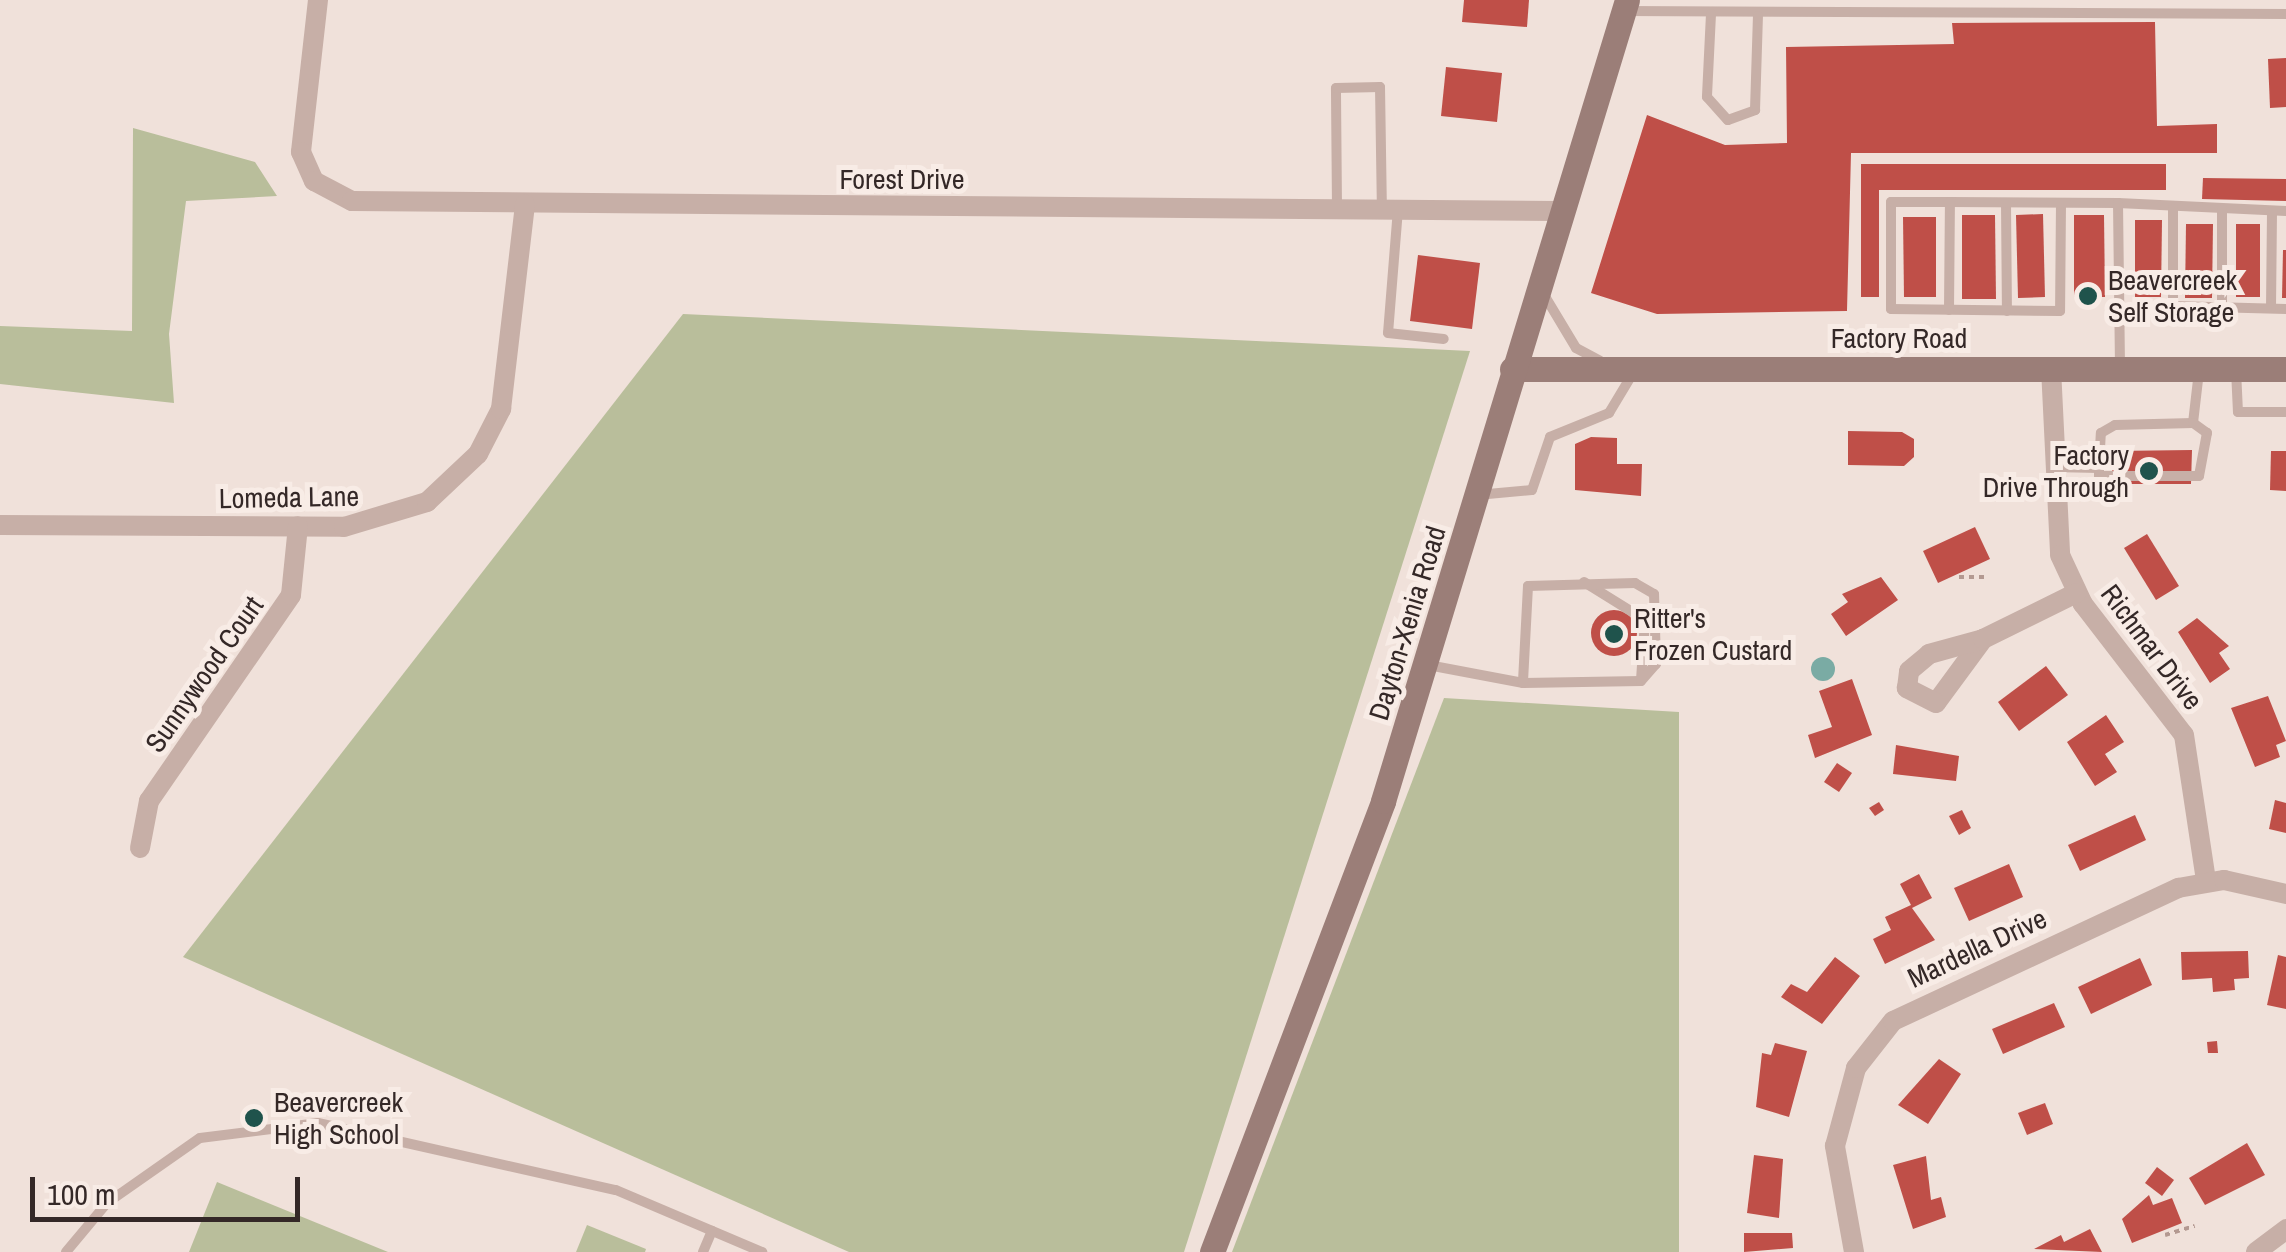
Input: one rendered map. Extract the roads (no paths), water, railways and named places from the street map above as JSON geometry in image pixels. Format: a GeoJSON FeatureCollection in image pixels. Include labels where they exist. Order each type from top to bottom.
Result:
{"type":"FeatureCollection","features":[{"type":"Feature","properties":{"kind":"main road","name":"Dayton-Xenia Road"},"geometry":{"type":"LineString","coordinates":[[1212,1252],[1428,664],[1542,261],[1625,6]]}},
{"type":"Feature","properties":{"kind":"main road","name":"Factory Road"},"geometry":{"type":"LineString","coordinates":[[1512,369],[1606,364],[2286,369]]}},
{"type":"Feature","properties":{"kind":"street","name":"Forest Drive"},"geometry":{"type":"LineString","coordinates":[[318,0],[303,124],[308,173],[342,199],[525,204],[1557,211]]}},
{"type":"Feature","properties":{"kind":"street","name":"Lomeda Lane"},"geometry":{"type":"LineString","coordinates":[[0,524],[298,526],[402,514],[446,488],[478,454],[505,394],[525,204]]}},
{"type":"Feature","properties":{"kind":"street","name":"Richmar Drive"},"geometry":{"type":"LineString","coordinates":[[2051,368],[2052,467],[2060,555],[2076,593],[2184,735],[2206,881]]}},
{"type":"Feature","properties":{"kind":"street","name":"Sunnywood Court"},"geometry":{"type":"LineString","coordinates":[[140,848],[149,801],[292,595],[298,526]]}},
{"type":"Feature","properties":{"kind":"street"},"geometry":{"type":"LineString","coordinates":[[1984,640],[2076,593]]}},
{"type":"Feature","properties":{"kind":"street"},"geometry":{"type":"LineString","coordinates":[[2206,881],[2286,894]]}},
{"type":"Feature","properties":{"kind":"street","name":"Mardella Drive"},"geometry":{"type":"LineString","coordinates":[[1854,1252],[1835,1146],[1849,1084],[1876,1038],[1930,998],[2206,881]]}},
{"type":"Feature","properties":{"kind":"street"},"geometry":{"type":"LineString","coordinates":[[2256,1252],[2286,1229]]}},
{"type":"Feature","properties":{"kind":"lane"},"geometry":{"type":"LineString","coordinates":[[1625,6],[1758,16],[2286,14]]}},
{"type":"Feature","properties":{"kind":"lane"},"geometry":{"type":"LineString","coordinates":[[1711,14],[1707,97],[1728,120],[1755,110],[1758,16]]}},
{"type":"Feature","properties":{"kind":"lane"},"geometry":{"type":"LineString","coordinates":[[1337,208],[1336,88],[1380,88],[1390,208],[1388,333],[1444,339]]}},
{"type":"Feature","properties":{"kind":"lane"},"geometry":{"type":"LineString","coordinates":[[2060,203],[2060,311],[1891,309],[1892,202],[2118,203],[2173,209],[2286,211]]}},
{"type":"Feature","properties":{"kind":"lane"},"geometry":{"type":"LineString","coordinates":[[1949,310],[1950,202]]}},
{"type":"Feature","properties":{"kind":"lane"},"geometry":{"type":"LineString","coordinates":[[2006,203],[2007,311]]}},
{"type":"Feature","properties":{"kind":"lane"},"geometry":{"type":"LineString","coordinates":[[2118,203],[2120,369]]}},
{"type":"Feature","properties":{"kind":"lane"},"geometry":{"type":"LineString","coordinates":[[2173,209],[2173,306],[2286,309]]}},
{"type":"Feature","properties":{"kind":"lane"},"geometry":{"type":"LineString","coordinates":[[2222,210],[2222,308]]}},
{"type":"Feature","properties":{"kind":"lane"},"geometry":{"type":"LineString","coordinates":[[2271,308],[2272,210]]}},
{"type":"Feature","properties":{"kind":"lane"},"geometry":{"type":"LineString","coordinates":[[1542,261],[1556,324],[1606,364]]}},
{"type":"Feature","properties":{"kind":"lane"},"geometry":{"type":"LineString","coordinates":[[1476,494],[1532,490],[1550,438],[1609,413],[1638,365]]}},
{"type":"Feature","properties":{"kind":"lane"},"geometry":{"type":"LineString","coordinates":[[2187,370],[2193,400]]}},
{"type":"Feature","properties":{"kind":"lane"},"geometry":{"type":"LineString","coordinates":[[2187,370],[2193,423]]}},
{"type":"Feature","properties":{"kind":"lane"},"geometry":{"type":"LineString","coordinates":[[2236,370],[2238,412],[2286,412]]}},
{"type":"Feature","properties":{"kind":"lane"},"geometry":{"type":"LineString","coordinates":[[2193,423],[2207,434],[2199,476],[2099,476],[2099,468],[2107,428],[2193,423]]}},
{"type":"Feature","properties":{"kind":"lane"},"geometry":{"type":"LineString","coordinates":[[2052,467],[2099,468]]}},
{"type":"Feature","properties":{"kind":"lane"},"geometry":{"type":"LineString","coordinates":[[1584,582],[1645,620],[1641,681]]}},
{"type":"Feature","properties":{"kind":"lane"},"geometry":{"type":"LineString","coordinates":[[1428,664],[1523,683],[1641,681],[1656,664],[1654,594],[1635,584],[1528,586],[1523,683]]}},
{"type":"Feature","properties":{"kind":"lane"},"geometry":{"type":"LineString","coordinates":[[66,1252],[146,1170],[200,1138],[272,1124],[318,1123],[545,1170],[762,1252]]}},
{"type":"Feature","properties":{"kind":"lane"},"geometry":{"type":"LineString","coordinates":[[703,1252],[712,1231]]}},
{"type":"Feature","properties":{"kind":"water"},"geometry":{"type":"Polygon","coordinates":[[[1823,657],[1835,669],[1823,681],[1811,669],[1823,657]]]}},
{"type":"Feature","properties":{"kind":"place","name":"Beavercreek Self Storage"},"geometry":{"type":"Point","coordinates":[2088,296]}},
{"type":"Feature","properties":{"kind":"place","name":"Factory Drive Through"},"geometry":{"type":"Point","coordinates":[2149,471]}},
{"type":"Feature","properties":{"kind":"place","name":"Ritter's Frozen Custard"},"geometry":{"type":"Point","coordinates":[1614,634]}},
{"type":"Feature","properties":{"kind":"place","name":"Beavercreek High School"},"geometry":{"type":"Point","coordinates":[254,1118]}}]}
